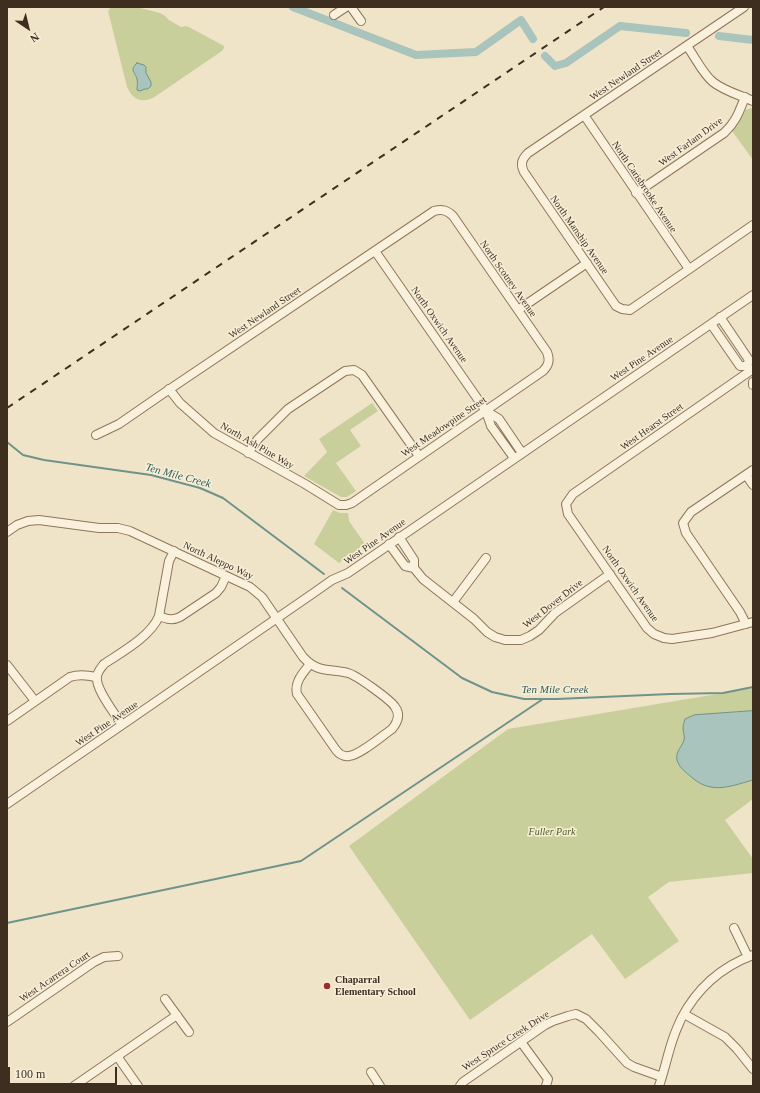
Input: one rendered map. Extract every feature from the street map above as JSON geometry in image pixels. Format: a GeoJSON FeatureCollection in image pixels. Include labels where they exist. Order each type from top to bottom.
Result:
{"type":"FeatureCollection","features":[{"type":"Feature","properties":{"kind":"street"},"geometry":{"type":"LineString","coordinates":[[334,15],[346,7]]}},
{"type":"Feature","properties":{"kind":"street"},"geometry":{"type":"LineString","coordinates":[[351,7],[361,21]]}},
{"type":"Feature","properties":{"kind":"street","name":"West Newland Street"},"geometry":{"type":"LineString","coordinates":[[522,162],[528,153],[744,7]]}},
{"type":"Feature","properties":{"kind":"street"},"geometry":{"type":"LineString","coordinates":[[687,46],[708,78],[720,87],[753,101]]}},
{"type":"Feature","properties":{"kind":"street","name":"West Farlam Drive"},"geometry":{"type":"LineString","coordinates":[[636,193],[724,133],[736,119],[745,97]]}},
{"type":"Feature","properties":{"kind":"street","name":"North Carisbrooke Avenue"},"geometry":{"type":"LineString","coordinates":[[584,115],[689,270]]}},
{"type":"Feature","properties":{"kind":"street","name":"North Manship Avenue"},"geometry":{"type":"LineString","coordinates":[[522,162],[524,172],[616,306],[622,309],[630,310],[689,270]]}},
{"type":"Feature","properties":{"kind":"street","name":"West Newland Street"},"geometry":{"type":"LineString","coordinates":[[96,435],[119,424],[434,211],[446,210]]}},
{"type":"Feature","properties":{"kind":"street","name":"North Scotney Avenue"},"geometry":{"type":"LineString","coordinates":[[446,210],[453,216],[547,352],[549,362]]}},
{"type":"Feature","properties":{"kind":"street"},"geometry":{"type":"LineString","coordinates":[[689,270],[753,225]]}},
{"type":"Feature","properties":{"kind":"street","name":"North Oxwich Avenue"},"geometry":{"type":"LineString","coordinates":[[375,251],[486,411],[491,426],[514,458]]}},
{"type":"Feature","properties":{"kind":"street"},"geometry":{"type":"LineString","coordinates":[[518,310],[587,263]]}},
{"type":"Feature","properties":{"kind":"street","name":"West Pine Avenue"},"geometry":{"type":"LineString","coordinates":[[7,804],[276,618],[332,580],[348,573],[522,452],[753,295]]}},
{"type":"Feature","properties":{"kind":"street"},"geometry":{"type":"LineString","coordinates":[[720,317],[749,360],[751,370]]}},
{"type":"Feature","properties":{"kind":"street"},"geometry":{"type":"LineString","coordinates":[[711,324],[740,366],[751,370]]}},
{"type":"Feature","properties":{"kind":"street","name":"West Meadowpine Street"},"geometry":{"type":"LineString","coordinates":[[346,505],[352,503],[543,371],[549,362]]}},
{"type":"Feature","properties":{"kind":"street"},"geometry":{"type":"LineString","coordinates":[[248,453],[258,439],[288,410],[344,371],[354,370],[362,375],[419,456]]}},
{"type":"Feature","properties":{"kind":"street","name":"West Hearst Street"},"geometry":{"type":"LineString","coordinates":[[566,504],[573,494],[751,370]]}},
{"type":"Feature","properties":{"kind":"street","name":"North Ash Pine Way"},"geometry":{"type":"LineString","coordinates":[[169,389],[180,403],[214,433],[305,484],[339,505],[346,505]]}},
{"type":"Feature","properties":{"kind":"street","name":"North Oxwich Avenue"},"geometry":{"type":"LineString","coordinates":[[486,411],[499,419],[522,452]]}},
{"type":"Feature","properties":{"kind":"street"},"geometry":{"type":"LineString","coordinates":[[749,623],[686,533],[683,523],[691,512],[749,472],[753,485]]}},
{"type":"Feature","properties":{"kind":"street","name":"North Oxwich Avenue"},"geometry":{"type":"LineString","coordinates":[[566,504],[568,514],[647,628],[654,634],[672,639],[712,633],[749,623]]}},
{"type":"Feature","properties":{"kind":"street","name":"North Aleppo Way"},"geometry":{"type":"LineString","coordinates":[[7,532],[17,525],[28,521],[39,520],[99,528],[118,528],[130,531],[250,587],[262,597],[310,664]]}},
{"type":"Feature","properties":{"kind":"street"},"geometry":{"type":"LineString","coordinates":[[399,537],[414,560],[414,568]]}},
{"type":"Feature","properties":{"kind":"street"},"geometry":{"type":"LineString","coordinates":[[389,544],[405,566],[414,568],[423,579],[453,602],[486,558]]}},
{"type":"Feature","properties":{"kind":"street"},"geometry":{"type":"LineString","coordinates":[[122,725],[98,688],[96,677],[104,664],[147,634],[156,623],[159,616],[169,562],[174,551]]}},
{"type":"Feature","properties":{"kind":"street","name":"West Dover Drive"},"geometry":{"type":"LineString","coordinates":[[453,602],[487,632],[495,637],[505,640],[521,640],[540,630],[555,613],[610,574]]}},
{"type":"Feature","properties":{"kind":"street"},"geometry":{"type":"LineString","coordinates":[[159,616],[170,620],[180,617],[216,593],[221,587],[226,576]]}},
{"type":"Feature","properties":{"kind":"street"},"geometry":{"type":"LineString","coordinates":[[310,664],[325,670],[348,673],[358,677],[392,703],[398,714],[398,719],[392,729],[357,754],[345,756],[340,754],[297,694],[296,684],[298,679],[310,664]]}},
{"type":"Feature","properties":{"kind":"street"},"geometry":{"type":"LineString","coordinates":[[7,665],[35,701]]}},
{"type":"Feature","properties":{"kind":"street"},"geometry":{"type":"LineString","coordinates":[[7,720],[70,677],[83,675],[96,677]]}},
{"type":"Feature","properties":{"kind":"street"},"geometry":{"type":"LineString","coordinates":[[660,1086],[674,1033],[696,995],[708,982],[731,965],[750,956],[734,928]]}},
{"type":"Feature","properties":{"kind":"street","name":"West Acarrera Court"},"geometry":{"type":"LineString","coordinates":[[7,1022],[94,962],[104,957],[118,956]]}},
{"type":"Feature","properties":{"kind":"street"},"geometry":{"type":"LineString","coordinates":[[165,998],[189,1032]]}},
{"type":"Feature","properties":{"kind":"street","name":"West Spruce Creek Drive"},"geometry":{"type":"LineString","coordinates":[[460,1086],[463,1082],[553,1021],[576,1014],[586,1019],[627,1063],[662,1077]]}},
{"type":"Feature","properties":{"kind":"street"},"geometry":{"type":"LineString","coordinates":[[684,1014],[725,1037],[753,1069]]}},
{"type":"Feature","properties":{"kind":"street"},"geometry":{"type":"LineString","coordinates":[[74,1086],[177,1015]]}},
{"type":"Feature","properties":{"kind":"street"},"geometry":{"type":"LineString","coordinates":[[521,1042],[548,1079],[546,1086]]}},
{"type":"Feature","properties":{"kind":"street"},"geometry":{"type":"LineString","coordinates":[[117,1056],[138,1086]]}},
{"type":"Feature","properties":{"kind":"street"},"geometry":{"type":"LineString","coordinates":[[371,1072],[380,1086]]}},
{"type":"Feature","properties":{"kind":"green space"},"geometry":{"type":"Polygon","coordinates":[[[111,7],[136,7],[160,13],[181,27],[189,27],[224,46],[224,48],[222,51],[153,98],[141,100],[135,98],[127,87],[108,11],[111,7]]]}},
{"type":"Feature","properties":{"kind":"green space"},"geometry":{"type":"Polygon","coordinates":[[[752,108],[753,160],[732,131],[745,110],[752,108]]]}},
{"type":"Feature","properties":{"kind":"green space"},"geometry":{"type":"Polygon","coordinates":[[[372,403],[378,411],[350,430],[361,446],[336,463],[356,491],[347,497],[341,497],[304,476],[327,452],[319,439],[372,403]]]}},
{"type":"Feature","properties":{"kind":"green space"},"geometry":{"type":"Polygon","coordinates":[[[333,510],[340,513],[348,513],[349,521],[365,544],[339,563],[314,544],[333,510]]]}},
{"type":"Feature","properties":{"kind":"green space","name":"Fuller Park"},"geometry":{"type":"Polygon","coordinates":[[[753,688],[753,799],[725,820],[753,859],[753,873],[669,882],[648,897],[679,941],[625,979],[592,934],[470,1020],[349,846],[508,729],[753,688]]]}},
{"type":"Feature","properties":{"kind":"water"},"geometry":{"type":"Polygon","coordinates":[[[137,63],[146,67],[146,73],[151,82],[151,86],[148,89],[140,91],[137,90],[137,80],[133,67],[137,63]]]}},
{"type":"Feature","properties":{"kind":"water"},"geometry":{"type":"Polygon","coordinates":[[[753,711],[753,780],[727,787],[712,787],[697,781],[680,767],[677,757],[684,740],[683,727],[685,719],[694,715],[753,711]]]}},
{"type":"Feature","properties":{"kind":"waterway"},"geometry":{"type":"LineString","coordinates":[[293,7],[416,55],[476,52],[521,20],[533,39]]}},
{"type":"Feature","properties":{"kind":"waterway"},"geometry":{"type":"LineString","coordinates":[[545,56],[555,66],[566,63],[620,26],[686,33]]}},
{"type":"Feature","properties":{"kind":"waterway"},"geometry":{"type":"LineString","coordinates":[[719,36],[753,40]]}},
{"type":"Feature","properties":{"kind":"waterway","name":"Ten Mile Creek"},"geometry":{"type":"LineString","coordinates":[[7,442],[23,455],[44,460],[151,475],[200,488],[223,498],[324,574]]}},
{"type":"Feature","properties":{"kind":"waterway","name":"Ten Mile Creek"},"geometry":{"type":"LineString","coordinates":[[342,588],[462,678],[492,692],[524,699],[557,699],[723,693],[753,687]]}},
{"type":"Feature","properties":{"kind":"waterway"},"geometry":{"type":"LineString","coordinates":[[7,923],[301,861],[543,699]]}},
{"type":"Feature","properties":{"kind":"railway"},"geometry":{"type":"LineString","coordinates":[[7,408],[604,7]]}},
{"type":"Feature","properties":{"kind":"place","name":"Chaparral Elementary School"},"geometry":{"type":"Point","coordinates":[327,986]}}]}
